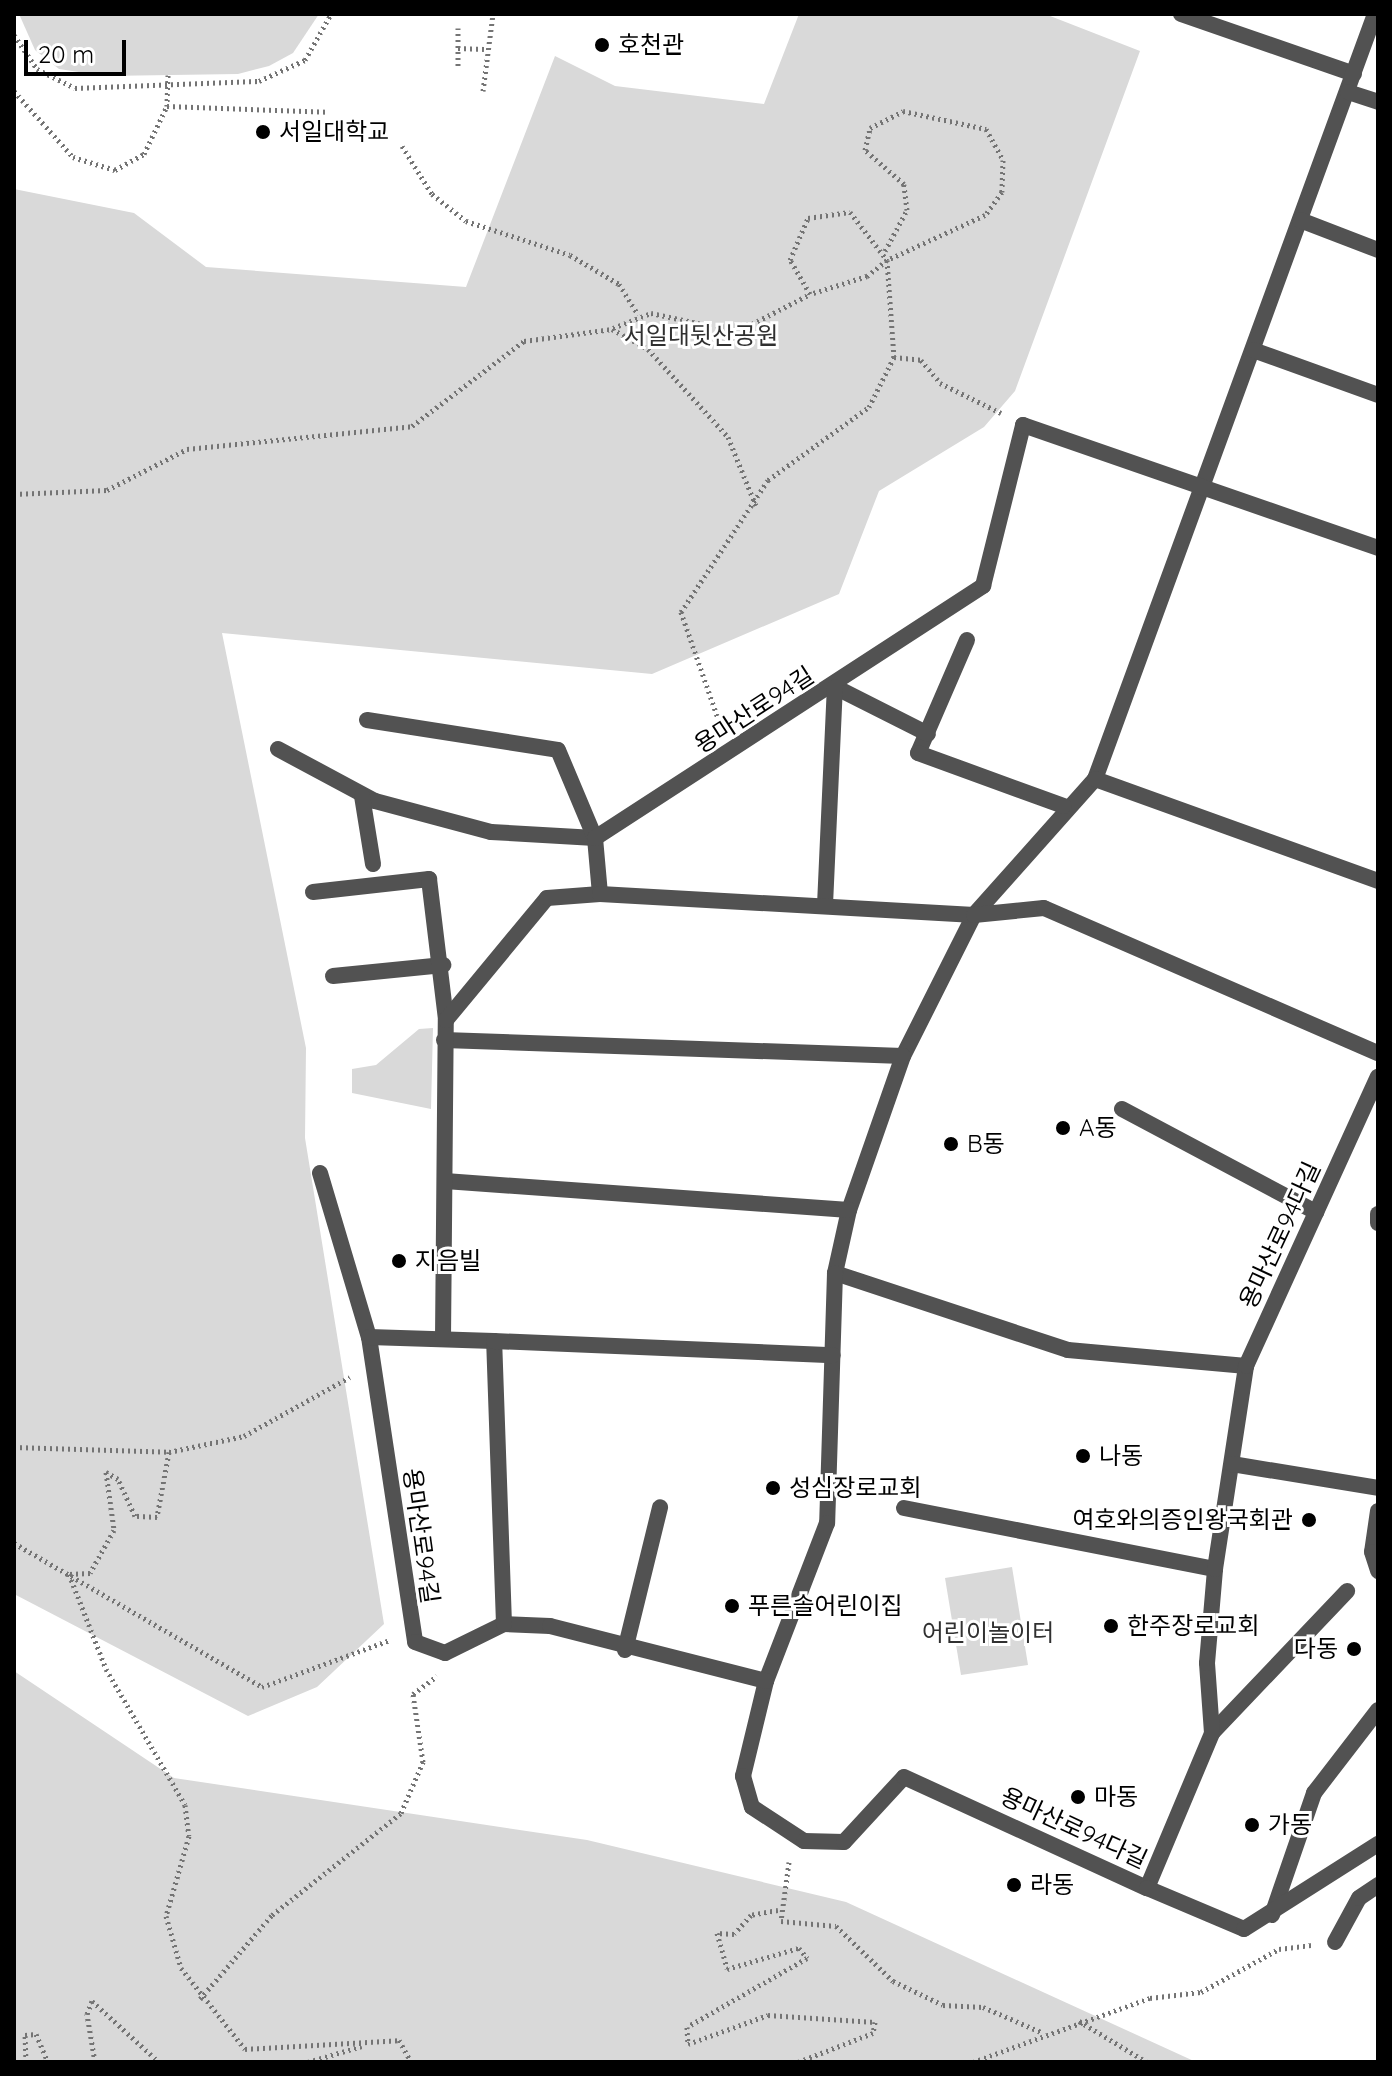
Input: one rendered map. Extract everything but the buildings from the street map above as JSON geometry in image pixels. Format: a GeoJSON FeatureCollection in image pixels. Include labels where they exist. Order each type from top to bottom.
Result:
{"type":"FeatureCollection","features":[{"type":"Feature","properties":{"kind":"street"},"geometry":{"type":"LineString","coordinates":[[1181,14],[1354,74]]}},
{"type":"Feature","properties":{"kind":"street"},"geometry":{"type":"LineString","coordinates":[[766,1681],[827,1523],[835,1273],[849,1210],[903,1056],[974,915],[1064,806],[1095,779],[1375,14]]}},
{"type":"Feature","properties":{"kind":"street"},"geometry":{"type":"LineString","coordinates":[[1348,92],[1378,102]]}},
{"type":"Feature","properties":{"kind":"street"},"geometry":{"type":"LineString","coordinates":[[1300,220],[1378,250]]}},
{"type":"Feature","properties":{"kind":"street"},"geometry":{"type":"LineString","coordinates":[[1253,350],[1378,395]]}},
{"type":"Feature","properties":{"kind":"street"},"geometry":{"type":"LineString","coordinates":[[928,734],[835,687],[983,586],[1023,425],[1378,548]]}},
{"type":"Feature","properties":{"kind":"street"},"geometry":{"type":"LineString","coordinates":[[967,640],[918,753],[1064,806]]}},
{"type":"Feature","properties":{"kind":"street","name":"용마산로94길"},"geometry":{"type":"LineString","coordinates":[[595,838],[835,687]]}},
{"type":"Feature","properties":{"kind":"street","name":"용마산로94길"},"geometry":{"type":"LineString","coordinates":[[825,905],[835,687]]}},
{"type":"Feature","properties":{"kind":"street"},"geometry":{"type":"LineString","coordinates":[[367,720],[558,750],[595,838],[600,894]]}},
{"type":"Feature","properties":{"kind":"street"},"geometry":{"type":"LineString","coordinates":[[278,749],[362,796],[491,832],[595,838]]}},
{"type":"Feature","properties":{"kind":"street"},"geometry":{"type":"LineString","coordinates":[[1095,779],[1378,881]]}},
{"type":"Feature","properties":{"kind":"street"},"geometry":{"type":"LineString","coordinates":[[362,796],[373,864]]}},
{"type":"Feature","properties":{"kind":"street"},"geometry":{"type":"LineString","coordinates":[[313,892],[429,879],[443,965],[446,1020],[443,1339]]}},
{"type":"Feature","properties":{"kind":"street"},"geometry":{"type":"LineString","coordinates":[[446,1020],[536,907],[559,895],[600,894],[974,915],[1026,907],[1060,914],[1378,1053]]}},
{"type":"Feature","properties":{"kind":"street"},"geometry":{"type":"LineString","coordinates":[[333,976],[443,965]]}},
{"type":"Feature","properties":{"kind":"street"},"geometry":{"type":"LineString","coordinates":[[444,1040],[903,1056]]}},
{"type":"Feature","properties":{"kind":"street","name":"용마산로94다길"},"geometry":{"type":"LineString","coordinates":[[766,1681],[745,1792],[752,1807],[795,1838],[822,1845],[852,1839],[904,1777],[1147,1888],[1212,1733],[1207,1663],[1215,1569],[1246,1366],[1377,1082]]}},
{"type":"Feature","properties":{"kind":"street"},"geometry":{"type":"LineString","coordinates":[[1122,1109],[1316,1212]]}},
{"type":"Feature","properties":{"kind":"street","name":"용마산로94길"},"geometry":{"type":"LineString","coordinates":[[320,1173],[369,1337],[410,1633],[422,1648],[445,1653],[504,1624],[550,1626],[625,1650],[766,1681]]}},
{"type":"Feature","properties":{"kind":"street"},"geometry":{"type":"LineString","coordinates":[[445,1181],[849,1210]]}},
{"type":"Feature","properties":{"kind":"street"},"geometry":{"type":"LineString","coordinates":[[1378,1214],[1378,1223]]}},
{"type":"Feature","properties":{"kind":"street"},"geometry":{"type":"LineString","coordinates":[[835,1273],[1068,1350],[1246,1366]]}},
{"type":"Feature","properties":{"kind":"street"},"geometry":{"type":"LineString","coordinates":[[369,1337],[833,1355]]}},
{"type":"Feature","properties":{"kind":"street"},"geometry":{"type":"LineString","coordinates":[[494,1341],[504,1624]]}},
{"type":"Feature","properties":{"kind":"street"},"geometry":{"type":"LineString","coordinates":[[1232,1464],[1378,1488]]}},
{"type":"Feature","properties":{"kind":"street"},"geometry":{"type":"LineString","coordinates":[[625,1650],[660,1507]]}},
{"type":"Feature","properties":{"kind":"street"},"geometry":{"type":"LineString","coordinates":[[904,1508],[1215,1569]]}},
{"type":"Feature","properties":{"kind":"street"},"geometry":{"type":"LineString","coordinates":[[1378,1511],[1372,1552],[1378,1571]]}},
{"type":"Feature","properties":{"kind":"street"},"geometry":{"type":"LineString","coordinates":[[1212,1733],[1347,1591]]}},
{"type":"Feature","properties":{"kind":"street"},"geometry":{"type":"LineString","coordinates":[[1272,1915],[1314,1793],[1378,1710]]}},
{"type":"Feature","properties":{"kind":"street"},"geometry":{"type":"LineString","coordinates":[[1147,1888],[1233,1927],[1272,1915],[1378,1844]]}},
{"type":"Feature","properties":{"kind":"street"},"geometry":{"type":"LineString","coordinates":[[1335,1942],[1359,1898],[1378,1885]]}},
{"type":"Feature","properties":{"kind":"path"},"geometry":{"type":"LineString","coordinates":[[14,35],[37,69],[75,88],[277,77],[305,60],[331,14]]}},
{"type":"Feature","properties":{"kind":"path"},"geometry":{"type":"LineString","coordinates":[[483,91],[484,49],[493,14]]}},
{"type":"Feature","properties":{"kind":"path"},"geometry":{"type":"LineString","coordinates":[[458,28],[458,66]]}},
{"type":"Feature","properties":{"kind":"path"},"geometry":{"type":"LineString","coordinates":[[458,48],[484,49]]}},
{"type":"Feature","properties":{"kind":"path"},"geometry":{"type":"LineString","coordinates":[[14,91],[73,157],[115,170],[144,154],[167,106],[168,75]]}},
{"type":"Feature","properties":{"kind":"path"},"geometry":{"type":"LineString","coordinates":[[167,106],[327,112]]}},
{"type":"Feature","properties":{"kind":"path"},"geometry":{"type":"LineString","coordinates":[[14,494],[107,490],[187,449],[412,426],[524,341],[612,329],[638,315],[716,327],[752,324],[810,294],[867,276],[887,260],[985,215],[1002,192],[1003,160],[986,129],[903,111],[870,128],[865,150],[904,184],[907,210],[885,251]]}},
{"type":"Feature","properties":{"kind":"path"},"geometry":{"type":"LineString","coordinates":[[402,146],[432,194],[466,221],[570,255],[619,284],[638,315]]}},
{"type":"Feature","properties":{"kind":"path"},"geometry":{"type":"LineString","coordinates":[[730,755],[681,612],[756,506],[768,480],[869,407],[894,357],[885,251],[850,212],[808,218],[790,260],[810,294]]}},
{"type":"Feature","properties":{"kind":"path"},"geometry":{"type":"LineString","coordinates":[[612,329],[648,349],[728,437],[756,506]]}},
{"type":"Feature","properties":{"kind":"path"},"geometry":{"type":"LineString","coordinates":[[894,357],[921,360],[940,383],[1023,425]]}},
{"type":"Feature","properties":{"kind":"path"},"geometry":{"type":"LineString","coordinates":[[14,1447],[169,1452],[279,1421],[356,1373],[369,1337]]}},
{"type":"Feature","properties":{"kind":"path"},"geometry":{"type":"LineString","coordinates":[[69,1574],[90,1573],[114,1530],[106,1472],[118,1479],[135,1516],[157,1517],[169,1452]]}},
{"type":"Feature","properties":{"kind":"path"},"geometry":{"type":"LineString","coordinates":[[14,1543],[262,1687],[410,1633]]}},
{"type":"Feature","properties":{"kind":"path"},"geometry":{"type":"LineString","coordinates":[[69,1574],[106,1669],[185,1805],[189,1836],[166,1916],[181,1968],[200,1999],[245,2049],[362,2046]]}},
{"type":"Feature","properties":{"kind":"path"},"geometry":{"type":"LineString","coordinates":[[200,1999],[272,1915],[401,1813],[423,1762],[413,1694],[447,1668]]}},
{"type":"Feature","properties":{"kind":"path"},"geometry":{"type":"LineString","coordinates":[[795,1838],[778,1910],[781,1921],[836,1926],[893,1981],[943,2005],[983,2007],[1042,2033]]}},
{"type":"Feature","properties":{"kind":"path"},"geometry":{"type":"LineString","coordinates":[[778,1910],[751,1915],[734,1934],[717,1933],[727,1969],[799,1948],[807,1958],[687,2027],[688,2044],[768,2015],[875,2022],[873,2033],[798,2062]]}},
{"type":"Feature","properties":{"kind":"path"},"geometry":{"type":"LineString","coordinates":[[973,2062],[1078,2021],[1201,1992],[1279,1949],[1335,1942]]}},
{"type":"Feature","properties":{"kind":"path"},"geometry":{"type":"LineString","coordinates":[[95,2062],[87,2014],[92,2001],[104,2004],[159,2062]]}},
{"type":"Feature","properties":{"kind":"path"},"geometry":{"type":"LineString","coordinates":[[1078,2021],[1147,2062]]}},
{"type":"Feature","properties":{"kind":"path"},"geometry":{"type":"LineString","coordinates":[[26,2062],[25,2035],[36,2034],[48,2062]]}},
{"type":"Feature","properties":{"kind":"path"},"geometry":{"type":"LineString","coordinates":[[308,2062],[362,2046],[399,2040],[411,2062]]}},
{"type":"Feature","properties":{"kind":"green space"},"geometry":{"type":"Polygon","coordinates":[[[19,14],[319,14],[293,53],[269,66],[238,74],[105,76],[59,69],[35,50],[19,14]]]}},
{"type":"Feature","properties":{"kind":"green space","name":"서일대뒷산공원"},"geometry":{"type":"Polygon","coordinates":[[[799,14],[1045,14],[1140,51],[1015,391],[984,427],[879,491],[839,594],[652,674],[222,633],[306,1048],[305,1138],[384,1624],[317,1687],[248,1716],[14,1594],[14,189],[134,213],[206,267],[466,287],[555,56],[615,86],[764,104],[799,14]]]}},
{"type":"Feature","properties":{"kind":"green space"},"geometry":{"type":"Polygon","coordinates":[[[433,1028],[431,1109],[352,1093],[352,1069],[376,1065],[419,1029],[433,1028]]]}},
{"type":"Feature","properties":{"kind":"green space","name":"어린이놀이터"},"geometry":{"type":"Polygon","coordinates":[[[1012,1567],[1028,1665],[961,1675],[945,1578],[1012,1567]]]}},
{"type":"Feature","properties":{"kind":"green space"},"geometry":{"type":"Polygon","coordinates":[[[14,1671],[174,1778],[587,1840],[846,1902],[1196,2062],[14,2062],[14,1671]]]}},
{"type":"Feature","properties":{"kind":"place","name":"호천관"},"geometry":{"type":"Point","coordinates":[602,45]}},
{"type":"Feature","properties":{"kind":"place","name":"서일대학교"},"geometry":{"type":"Point","coordinates":[263,132]}},
{"type":"Feature","properties":{"kind":"place","name":"A동"},"geometry":{"type":"Point","coordinates":[1063,1128]}},
{"type":"Feature","properties":{"kind":"place","name":"B동"},"geometry":{"type":"Point","coordinates":[951,1144]}},
{"type":"Feature","properties":{"kind":"place","name":"지음빌"},"geometry":{"type":"Point","coordinates":[399,1261]}},
{"type":"Feature","properties":{"kind":"place","name":"나동"},"geometry":{"type":"Point","coordinates":[1083,1456]}},
{"type":"Feature","properties":{"kind":"place","name":"성심장로교회"},"geometry":{"type":"Point","coordinates":[773,1488]}},
{"type":"Feature","properties":{"kind":"place","name":"여호와의증인왕국회관"},"geometry":{"type":"Point","coordinates":[1309,1520]}},
{"type":"Feature","properties":{"kind":"place","name":"푸른솔어린이집"},"geometry":{"type":"Point","coordinates":[732,1606]}},
{"type":"Feature","properties":{"kind":"place","name":"한주장로교회"},"geometry":{"type":"Point","coordinates":[1111,1626]}},
{"type":"Feature","properties":{"kind":"place","name":"다동"},"geometry":{"type":"Point","coordinates":[1354,1649]}},
{"type":"Feature","properties":{"kind":"place","name":"마동"},"geometry":{"type":"Point","coordinates":[1078,1797]}},
{"type":"Feature","properties":{"kind":"place","name":"가동"},"geometry":{"type":"Point","coordinates":[1252,1825]}},
{"type":"Feature","properties":{"kind":"place","name":"라동"},"geometry":{"type":"Point","coordinates":[1014,1885]}}]}
